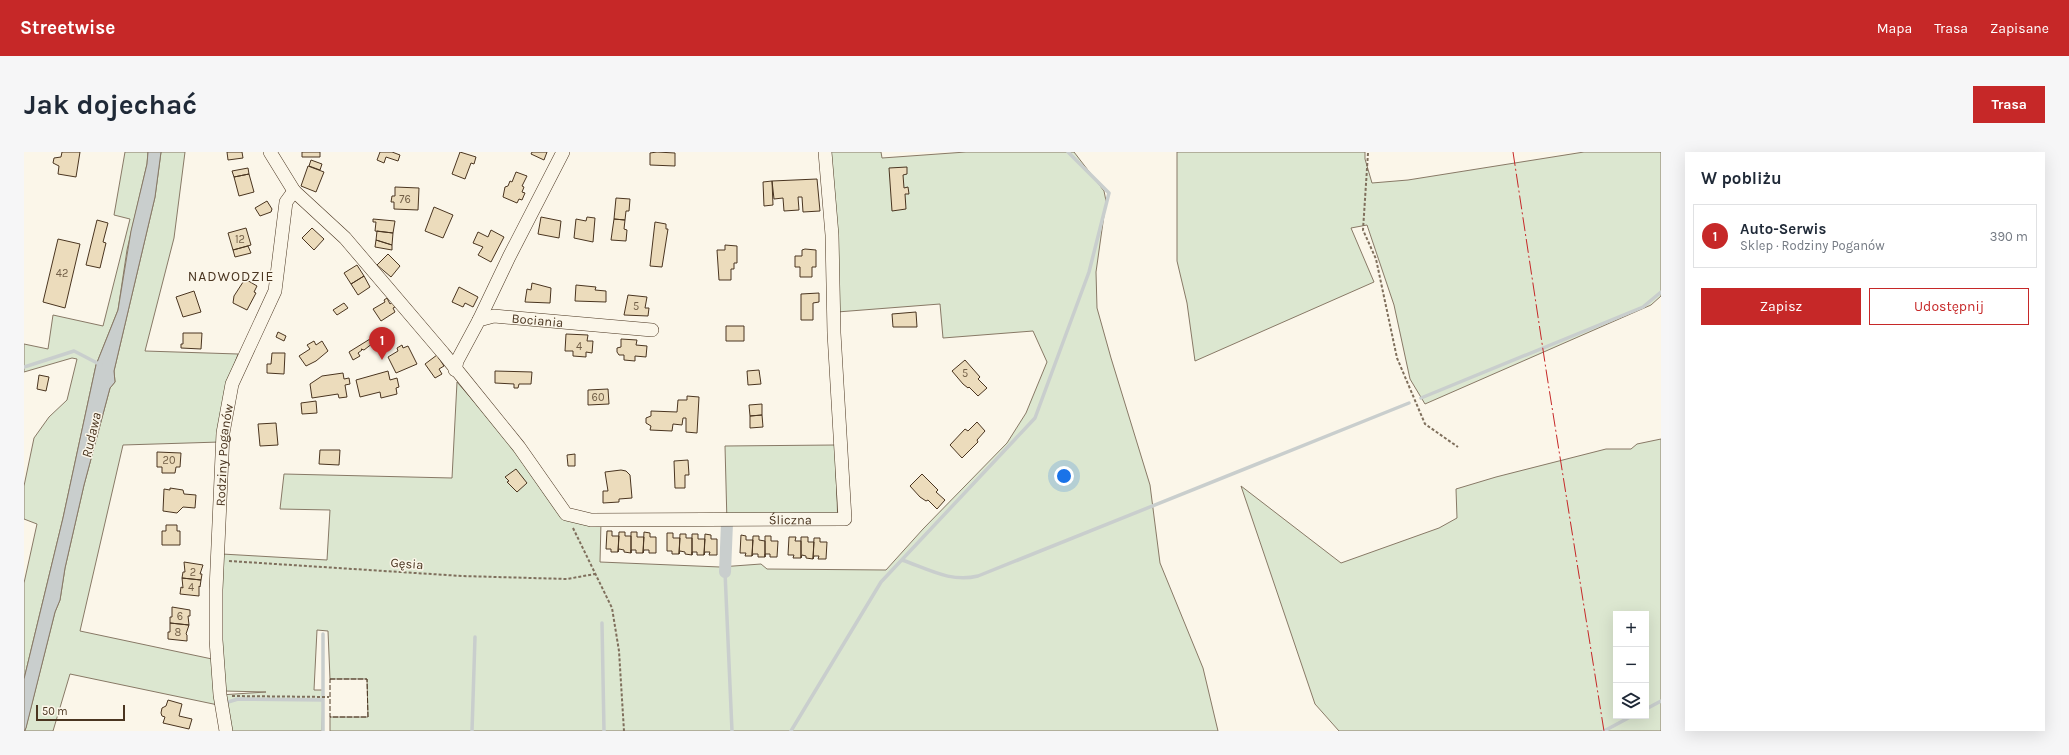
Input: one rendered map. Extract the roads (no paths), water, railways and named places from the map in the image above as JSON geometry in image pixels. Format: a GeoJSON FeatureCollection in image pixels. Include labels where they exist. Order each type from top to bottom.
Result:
{"type":"FeatureCollection","features":[{"type":"Feature","properties":{"kind":"street"},"geometry":{"type":"LineString","coordinates":[[270,152],[294,191],[345,238],[455,370]]}},
{"type":"Feature","properties":{"kind":"street"},"geometry":{"type":"LineString","coordinates":[[455,370],[457,361],[563,152]]}},
{"type":"Feature","properties":{"kind":"street","name":"Śliczna"},"geometry":{"type":"LineString","coordinates":[[455,370],[519,447],[570,516],[591,520],[845,519],[837,357],[834,333],[830,205],[825,152]]}},
{"type":"Feature","properties":{"kind":"street","name":"Rodziny Poganów"},"geometry":{"type":"LineString","coordinates":[[226,731],[220,695],[216,640],[223,440],[227,404],[232,384],[275,291],[286,202],[294,191]]}},
{"type":"Feature","properties":{"kind":"street","name":"Bociania"},"geometry":{"type":"LineString","coordinates":[[479,320],[494,316],[652,330]]}},
{"type":"Feature","properties":{"kind":"water","name":"Rudawa"},"geometry":{"type":"Polygon","coordinates":[[[148,152],[161,152],[155,197],[114,371],[115,382],[110,388],[84,485],[65,568],[60,600],[55,612],[24,731],[24,679],[63,518],[96,365],[118,310],[131,231],[147,164],[148,152]]]}},
{"type":"Feature","properties":{"kind":"waterway"},"geometry":{"type":"LineString","coordinates":[[791,731],[881,582],[1035,418],[1089,272],[1109,193],[1068,152]]}},
{"type":"Feature","properties":{"kind":"waterway"},"geometry":{"type":"LineString","coordinates":[[1421,398],[1643,307],[1661,292]]}},
{"type":"Feature","properties":{"kind":"waterway"},"geometry":{"type":"LineString","coordinates":[[24,367],[74,351],[101,365]]}},
{"type":"Feature","properties":{"kind":"waterway"},"geometry":{"type":"LineString","coordinates":[[902,560],[930,571],[958,578],[978,576],[1409,403]]}},
{"type":"Feature","properties":{"kind":"waterway"},"geometry":{"type":"LineString","coordinates":[[725,572],[727,523]]}},
{"type":"Feature","properties":{"kind":"waterway"},"geometry":{"type":"LineString","coordinates":[[725,572],[732,731]]}},
{"type":"Feature","properties":{"kind":"waterway"},"geometry":{"type":"LineString","coordinates":[[602,623],[604,731]]}},
{"type":"Feature","properties":{"kind":"waterway"},"geometry":{"type":"LineString","coordinates":[[323,634],[323,731]]}},
{"type":"Feature","properties":{"kind":"waterway"},"geometry":{"type":"LineString","coordinates":[[472,731],[475,637]]}},
{"type":"Feature","properties":{"kind":"waterway"},"geometry":{"type":"LineString","coordinates":[[228,702],[238,699],[323,700]]}},
{"type":"Feature","properties":{"kind":"waterway"},"geometry":{"type":"LineString","coordinates":[[1649,707],[1661,701]]}},
{"type":"Feature","properties":{"kind":"waterway"},"geometry":{"type":"LineString","coordinates":[[1604,731],[1626,719]]}},
{"type":"Feature","properties":{"kind":"place","name":"Auto-Serwis"},"geometry":{"type":"Point","coordinates":[382,360]}},
{"type":"Feature","properties":{"kind":"district","name":"NADWODZIE"},"geometry":{"type":"Point","coordinates":[231,276]}}]}
